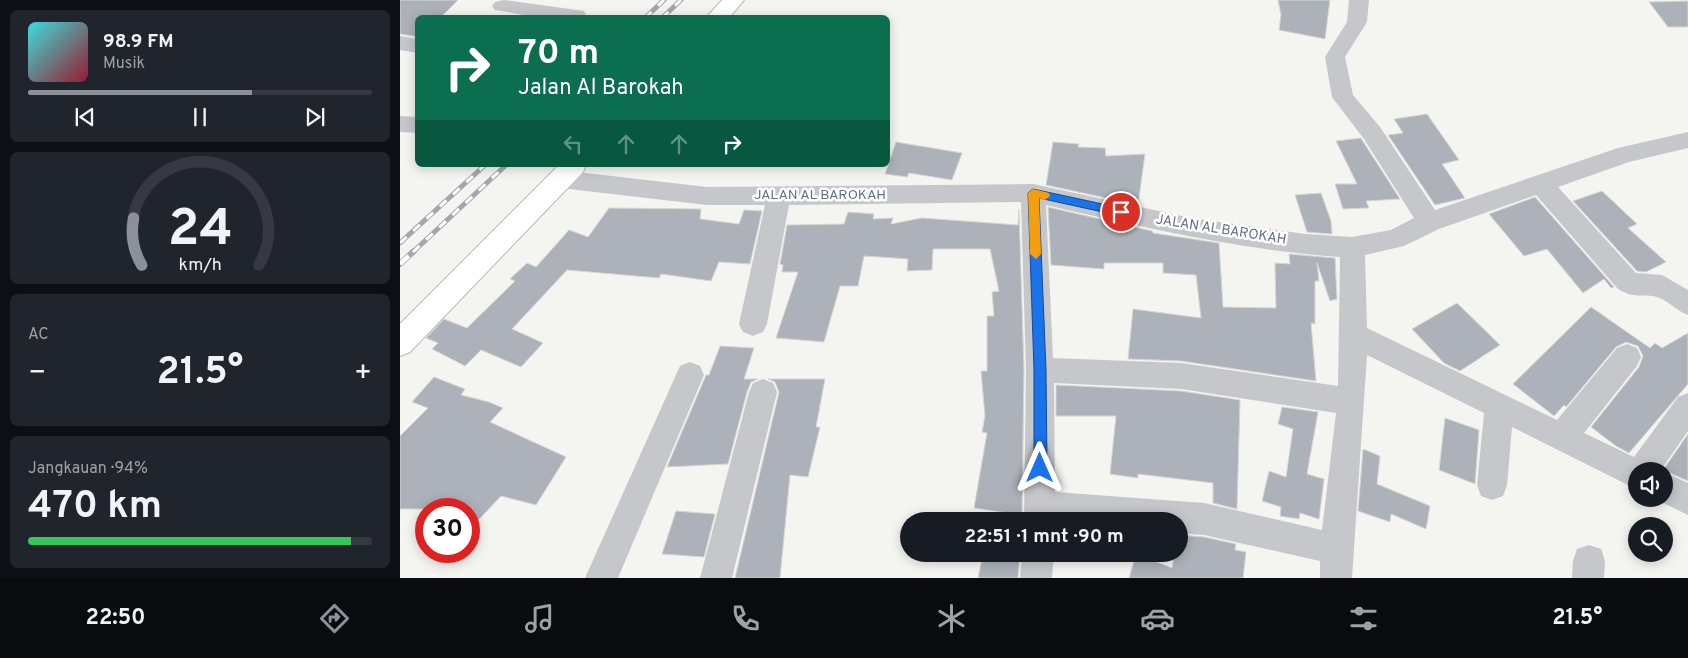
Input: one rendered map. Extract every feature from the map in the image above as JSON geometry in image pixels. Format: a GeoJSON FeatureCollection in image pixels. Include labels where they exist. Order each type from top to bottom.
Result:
{"type":"FeatureCollection","features":[{"type":"Feature","properties":{"kind":"street"},"geometry":{"type":"LineString","coordinates":[[719,15],[734,0]]}},
{"type":"Feature","properties":{"kind":"street"},"geometry":{"type":"LineString","coordinates":[[1359,0],[1357,22],[1335,57],[1343,97],[1372,133],[1430,222]]}},
{"type":"Feature","properties":{"kind":"street"},"geometry":{"type":"LineString","coordinates":[[501,8],[568,15]]}},
{"type":"Feature","properties":{"kind":"street"},"geometry":{"type":"LineString","coordinates":[[400,43],[415,46]]}},
{"type":"Feature","properties":{"kind":"street"},"geometry":{"type":"LineString","coordinates":[[400,124],[415,125]]}},
{"type":"Feature","properties":{"kind":"street","name":"JALAN AL BAROKAH"},"geometry":{"type":"LineString","coordinates":[[567,172],[707,196],[1033,193],[1191,228],[1305,244],[1352,247],[1394,239],[1430,222],[1542,185],[1626,154],[1688,140]]}},
{"type":"Feature","properties":{"kind":"street"},"geometry":{"type":"LineString","coordinates":[[400,343],[567,172]]}},
{"type":"Feature","properties":{"kind":"street"},"geometry":{"type":"LineString","coordinates":[[1542,185],[1627,282],[1635,286],[1662,286],[1688,304]]}},
{"type":"Feature","properties":{"kind":"street"},"geometry":{"type":"LineString","coordinates":[[1033,193],[1040,370],[1040,512]]}},
{"type":"Feature","properties":{"kind":"street"},"geometry":{"type":"LineString","coordinates":[[753,324],[779,195]]}},
{"type":"Feature","properties":{"kind":"street"},"geometry":{"type":"LineString","coordinates":[[1188,519],[1204,519],[1336,564],[1355,336],[1352,247]]}},
{"type":"Feature","properties":{"kind":"street"},"geometry":{"type":"LineString","coordinates":[[1355,336],[1628,470]]}},
{"type":"Feature","properties":{"kind":"street"},"geometry":{"type":"LineString","coordinates":[[1562,438],[1627,357]]}},
{"type":"Feature","properties":{"kind":"street"},"geometry":{"type":"LineString","coordinates":[[1040,370],[1125,372],[1197,378],[1277,388],[1351,402]]}},
{"type":"Feature","properties":{"kind":"street"},"geometry":{"type":"LineString","coordinates":[[601,578],[690,375]]}},
{"type":"Feature","properties":{"kind":"street"},"geometry":{"type":"LineString","coordinates":[[716,578],[763,392]]}},
{"type":"Feature","properties":{"kind":"street"},"geometry":{"type":"LineString","coordinates":[[1492,485],[1499,406]]}},
{"type":"Feature","properties":{"kind":"street"},"geometry":{"type":"LineString","coordinates":[[1648,462],[1688,407]]}},
{"type":"Feature","properties":{"kind":"street"},"geometry":{"type":"LineString","coordinates":[[1673,492],[1688,499]]}},
{"type":"Feature","properties":{"kind":"street"},"geometry":{"type":"LineString","coordinates":[[1036,578],[1037,562]]}},
{"type":"Feature","properties":{"kind":"building"},"geometry":{"type":"Polygon","coordinates":[[[400,0],[458,0],[443,15],[415,15],[415,36],[400,34],[400,0]]]}},
{"type":"Feature","properties":{"kind":"building"},"geometry":{"type":"Polygon","coordinates":[[[1278,0],[1330,0],[1325,39],[1279,30],[1281,15],[1278,0]]]}},
{"type":"Feature","properties":{"kind":"building"},"geometry":{"type":"Polygon","coordinates":[[[1688,1],[1688,27],[1668,27],[1649,2],[1688,1]]]}},
{"type":"Feature","properties":{"kind":"building"},"geometry":{"type":"Polygon","coordinates":[[[1427,114],[1459,160],[1442,164],[1465,198],[1435,205],[1388,135],[1403,133],[1394,119],[1427,114]]]}},
{"type":"Feature","properties":{"kind":"building"},"geometry":{"type":"Polygon","coordinates":[[[1361,138],[1400,199],[1366,201],[1369,208],[1343,209],[1335,184],[1357,184],[1336,141],[1361,138]]]}},
{"type":"Feature","properties":{"kind":"building"},"geometry":{"type":"Polygon","coordinates":[[[896,142],[962,153],[952,180],[909,173],[907,177],[885,174],[887,167],[890,167],[890,159],[896,142]]]}},
{"type":"Feature","properties":{"kind":"building"},"geometry":{"type":"Polygon","coordinates":[[[1053,142],[1079,144],[1078,147],[1105,148],[1106,156],[1145,154],[1138,205],[1046,185],[1053,142]]]}},
{"type":"Feature","properties":{"kind":"building"},"geometry":{"type":"Polygon","coordinates":[[[1602,191],[1637,224],[1628,228],[1666,262],[1646,272],[1637,271],[1573,201],[1602,191]]]}},
{"type":"Feature","properties":{"kind":"building"},"geometry":{"type":"Polygon","coordinates":[[[1321,193],[1331,221],[1332,234],[1307,232],[1295,195],[1321,193]]]}},
{"type":"Feature","properties":{"kind":"building"},"geometry":{"type":"Polygon","coordinates":[[[1535,197],[1614,287],[1611,288],[1604,279],[1583,293],[1547,249],[1524,256],[1489,214],[1535,197]]]}},
{"type":"Feature","properties":{"kind":"building"},"geometry":{"type":"Polygon","coordinates":[[[1048,207],[1152,231],[1153,233],[1219,243],[1223,307],[1276,308],[1275,263],[1290,264],[1289,254],[1335,258],[1337,299],[1330,301],[1317,263],[1319,281],[1315,281],[1315,324],[1311,323],[1316,381],[1181,361],[1128,359],[1133,309],[1201,318],[1196,275],[1163,273],[1163,263],[1104,263],[1104,269],[1051,265],[1048,207]]]}},
{"type":"Feature","properties":{"kind":"building"},"geometry":{"type":"Polygon","coordinates":[[[609,208],[701,209],[700,219],[739,224],[744,210],[762,211],[750,264],[719,262],[711,281],[661,274],[659,278],[567,270],[512,329],[543,343],[521,367],[481,350],[465,366],[432,349],[438,343],[426,338],[444,319],[467,328],[515,281],[510,279],[527,263],[536,267],[569,230],[588,237],[609,208]]]}},
{"type":"Feature","properties":{"kind":"building"},"geometry":{"type":"Polygon","coordinates":[[[1019,209],[1024,370],[1022,512],[1001,512],[974,508],[987,433],[982,432],[985,416],[981,371],[987,371],[987,316],[994,316],[992,292],[999,291],[990,249],[933,249],[932,270],[907,271],[908,259],[864,256],[858,286],[840,286],[824,342],[776,338],[798,272],[782,272],[783,265],[780,264],[787,225],[844,224],[848,212],[874,214],[873,219],[893,218],[891,224],[922,218],[1018,225],[1019,209]]]}},
{"type":"Feature","properties":{"kind":"building"},"geometry":{"type":"Polygon","coordinates":[[[1457,303],[1500,345],[1460,371],[1444,363],[1412,329],[1457,303]]]}},
{"type":"Feature","properties":{"kind":"building"},"geometry":{"type":"Polygon","coordinates":[[[1591,307],[1650,348],[1655,343],[1662,348],[1688,333],[1688,384],[1629,453],[1616,446],[1591,427],[1639,367],[1643,356],[1638,346],[1626,342],[1616,347],[1566,407],[1564,405],[1554,416],[1513,384],[1591,307]]]}},
{"type":"Feature","properties":{"kind":"building"},"geometry":{"type":"Polygon","coordinates":[[[720,346],[754,348],[744,379],[758,379],[751,382],[747,392],[728,464],[667,467],[706,375],[709,375],[720,346]]]}},
{"type":"Feature","properties":{"kind":"building"},"geometry":{"type":"Polygon","coordinates":[[[434,377],[465,389],[461,395],[489,402],[503,408],[490,422],[566,457],[536,505],[501,496],[480,518],[480,498],[415,498],[415,509],[400,509],[400,436],[428,408],[412,402],[434,377]]]}},
{"type":"Feature","properties":{"kind":"building"},"geometry":{"type":"Polygon","coordinates":[[[768,379],[825,379],[816,427],[820,427],[808,477],[790,475],[780,578],[735,578],[779,392],[775,382],[768,379]]]}},
{"type":"Feature","properties":{"kind":"building"},"geometry":{"type":"Polygon","coordinates":[[[1056,385],[1181,391],[1240,400],[1237,509],[1213,503],[1213,483],[1138,474],[1138,478],[1110,474],[1116,416],[1056,416],[1056,385]]]}},
{"type":"Feature","properties":{"kind":"building"},"geometry":{"type":"Polygon","coordinates":[[[1282,407],[1318,412],[1307,474],[1324,479],[1319,519],[1300,513],[1299,519],[1280,516],[1281,507],[1262,501],[1269,471],[1286,477],[1293,429],[1278,424],[1282,407]]]}},
{"type":"Feature","properties":{"kind":"building"},"geometry":{"type":"Polygon","coordinates":[[[1445,418],[1479,430],[1475,484],[1439,470],[1445,418]]]}},
{"type":"Feature","properties":{"kind":"building"},"geometry":{"type":"Polygon","coordinates":[[[1688,434],[1688,481],[1673,474],[1673,462],[1669,462],[1688,434]]]}},
{"type":"Feature","properties":{"kind":"building"},"geometry":{"type":"Polygon","coordinates":[[[1363,449],[1380,456],[1377,484],[1430,506],[1426,529],[1391,514],[1390,522],[1358,511],[1363,449]]]}},
{"type":"Feature","properties":{"kind":"building"},"geometry":{"type":"Polygon","coordinates":[[[676,511],[715,514],[704,557],[662,554],[676,511]]]}},
{"type":"Feature","properties":{"kind":"building"},"geometry":{"type":"Polygon","coordinates":[[[1188,536],[1236,544],[1235,550],[1246,552],[1243,578],[1129,578],[1134,562],[1157,562],[1172,568],[1173,562],[1188,562],[1188,536]]]}},
{"type":"Feature","properties":{"kind":"building"},"geometry":{"type":"Polygon","coordinates":[[[981,562],[1019,562],[1018,578],[978,578],[981,562]]]}},
{"type":"Feature","properties":{"kind":"railway"},"geometry":{"type":"LineString","coordinates":[[648,15],[664,0]]}},
{"type":"Feature","properties":{"kind":"railway"},"geometry":{"type":"LineString","coordinates":[[665,15],[681,0]]}},
{"type":"Feature","properties":{"kind":"railway"},"geometry":{"type":"LineString","coordinates":[[400,243],[483,167]]}},
{"type":"Feature","properties":{"kind":"railway"},"geometry":{"type":"LineString","coordinates":[[413,252],[504,167]]}},
{"type":"Feature","properties":{"kind":"railway"},"geometry":{"type":"LineString","coordinates":[[400,264],[414,251]]}},
{"type":"Feature","properties":{"kind":"slow traffic"},"geometry":{"type":"LineString","coordinates":[[1036,254],[1033,193],[1045,196]]}},
{"type":"Feature","properties":{"kind":"route"},"geometry":{"type":"LineString","coordinates":[[1040,468],[1040,370],[1033,193],[1121,212]]}}]}
